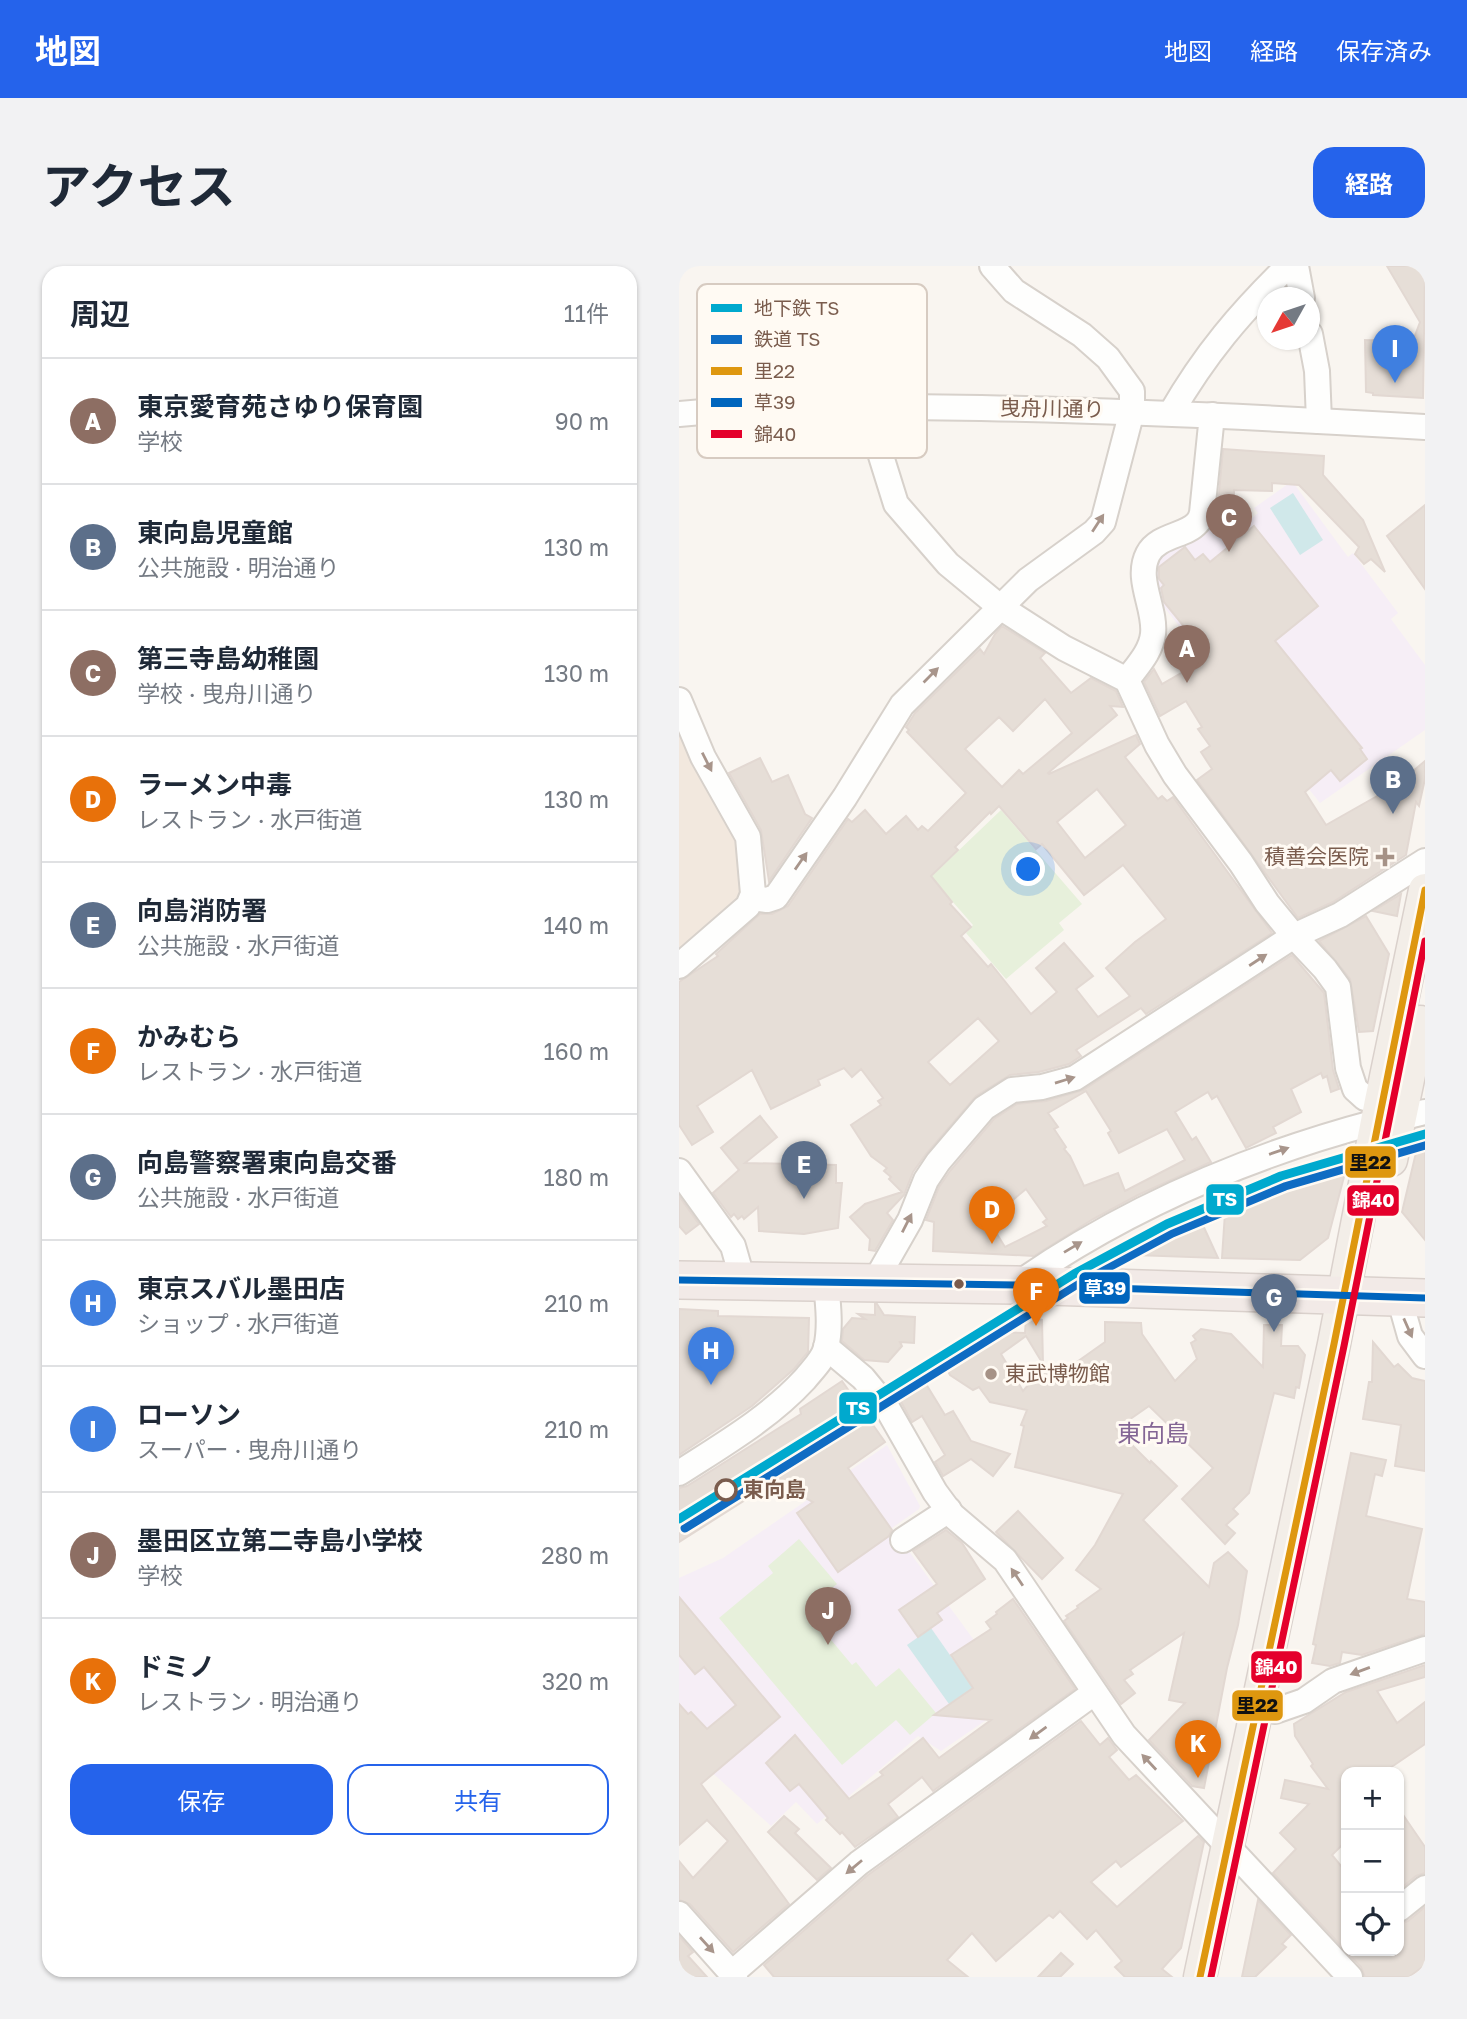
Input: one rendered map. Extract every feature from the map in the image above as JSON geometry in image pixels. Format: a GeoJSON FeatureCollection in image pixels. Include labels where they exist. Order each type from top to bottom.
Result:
{"type":"FeatureCollection","features":[{"type":"Feature","properties":{"kind":"highway"},"geometry":{"type":"LineString","coordinates":[[679,1280],[1016,1285],[1412,1298]]}},
{"type":"Feature","properties":{"kind":"main road"},"geometry":{"type":"LineString","coordinates":[[1402,1106],[1425,890]]}},
{"type":"Feature","properties":{"kind":"main road"},"geometry":{"type":"LineString","coordinates":[[1200,1977],[1275,1711],[1352,1294],[1402,1106],[1425,996]]}},
{"type":"Feature","properties":{"kind":"main road"},"geometry":{"type":"LineString","coordinates":[[1220,1977],[1236,1855],[1334,1344],[1352,1294]]}},
{"type":"Feature","properties":{"kind":"street"},"geometry":{"type":"LineString","coordinates":[[752,898],[767,900],[776,897],[845,797],[902,705],[1028,580],[1094,532],[1103,522],[1132,411],[1132,391],[1108,358],[1082,335],[1014,291],[992,266]]}},
{"type":"Feature","properties":{"kind":"street"},"geometry":{"type":"LineString","coordinates":[[1171,413],[1197,369],[1245,308],[1288,266]]}},
{"type":"Feature","properties":{"kind":"street"},"geometry":{"type":"LineString","coordinates":[[1296,266],[1300,287]]}},
{"type":"Feature","properties":{"kind":"street"},"geometry":{"type":"LineString","coordinates":[[1313,350],[1317,371],[1319,421]]}},
{"type":"Feature","properties":{"kind":"street","name":"曳舟川通り"},"geometry":{"type":"LineString","coordinates":[[927,407],[1132,411],[1425,427]]}},
{"type":"Feature","properties":{"kind":"street","name":"曳舟川通り"},"geometry":{"type":"LineString","coordinates":[[679,414],[697,413]]}},
{"type":"Feature","properties":{"kind":"street"},"geometry":{"type":"LineString","coordinates":[[1127,680],[1147,653],[1153,635],[1152,612],[1144,582],[1144,567],[1149,553],[1163,540],[1197,524],[1202,513],[1212,415]]}},
{"type":"Feature","properties":{"kind":"street"},"geometry":{"type":"LineString","coordinates":[[882,458],[897,504],[949,564],[999,607],[1064,648],[1127,680],[1157,745],[1175,775],[1294,936],[1325,969],[1338,988],[1348,1068],[1355,1089],[1365,1098],[1402,1106]]}},
{"type":"Feature","properties":{"kind":"street"},"geometry":{"type":"LineString","coordinates":[[679,700],[703,757],[748,837],[752,898],[748,906],[679,965]]}},
{"type":"Feature","properties":{"kind":"street"},"geometry":{"type":"LineString","coordinates":[[874,1283],[910,1220],[926,1180],[984,1108],[1012,1090],[1042,1087],[1075,1078],[1294,936],[1340,915],[1425,861]]}},
{"type":"Feature","properties":{"kind":"street"},"geometry":{"type":"LineString","coordinates":[[1016,1285],[1109,1225],[1215,1175],[1402,1106]]}},
{"type":"Feature","properties":{"kind":"street"},"geometry":{"type":"LineString","coordinates":[[679,1171],[733,1246],[743,1280]]}},
{"type":"Feature","properties":{"kind":"street"},"geometry":{"type":"LineString","coordinates":[[679,1473],[768,1415],[785,1401],[819,1363],[826,1347],[826,1283]]}},
{"type":"Feature","properties":{"kind":"street"},"geometry":{"type":"LineString","coordinates":[[1412,1298],[1410,1336],[1425,1356]]}},
{"type":"Feature","properties":{"kind":"street"},"geometry":{"type":"LineString","coordinates":[[826,1347],[863,1378],[887,1406],[935,1492],[949,1510],[1005,1560],[1124,1735],[1236,1855],[1346,1964]]}},
{"type":"Feature","properties":{"kind":"street"},"geometry":{"type":"LineString","coordinates":[[903,1540],[949,1510]]}},
{"type":"Feature","properties":{"kind":"street"},"geometry":{"type":"LineString","coordinates":[[1275,1711],[1304,1701],[1333,1681],[1425,1649]]}},
{"type":"Feature","properties":{"kind":"street"},"geometry":{"type":"LineString","coordinates":[[679,1914],[734,1975],[859,1863],[1094,1693]]}},
{"type":"Feature","properties":{"kind":"street"},"geometry":{"type":"LineString","coordinates":[[1404,1905],[1425,1888]]}},
{"type":"Feature","properties":{"kind":"shaded area"},"geometry":{"type":"Polygon","coordinates":[[[1292,481],[1348,557],[1353,553],[1398,613],[1391,619],[1425,665],[1425,730],[1320,803],[1152,592],[1150,567],[1163,546],[1207,527],[1247,523],[1258,513],[1254,508],[1292,481]]]}},
{"type":"Feature","properties":{"kind":"shaded area"},"geometry":{"type":"Polygon","coordinates":[[[679,711],[741,842],[748,894],[679,956],[679,711]]]}},
{"type":"Feature","properties":{"kind":"shaded area"},"geometry":{"type":"Polygon","coordinates":[[[887,1445],[920,1506],[892,1528],[1017,1699],[941,1751],[918,1736],[817,1824],[796,1802],[771,1826],[706,1767],[679,1737],[679,1578],[723,1558],[887,1445]]]}},
{"type":"Feature","properties":{"kind":"green space"},"geometry":{"type":"Polygon","coordinates":[[[1001,810],[1082,904],[1059,923],[1064,930],[1006,979],[966,933],[973,925],[931,877],[1001,810]]]}},
{"type":"Feature","properties":{"kind":"green space"},"geometry":{"type":"Polygon","coordinates":[[[799,1539],[837,1584],[810,1606],[831,1631],[827,1635],[852,1665],[856,1662],[876,1687],[899,1668],[936,1713],[910,1735],[896,1720],[842,1765],[719,1618],[773,1573],[768,1566],[799,1539]]]}},
{"type":"Feature","properties":{"kind":"water"},"geometry":{"type":"Polygon","coordinates":[[[1293,493],[1323,540],[1300,555],[1270,508],[1293,493]]]}},
{"type":"Feature","properties":{"kind":"water"},"geometry":{"type":"Polygon","coordinates":[[[931,1628],[973,1688],[949,1704],[907,1645],[931,1628]]]}},
{"type":"Feature","properties":{"kind":"building"},"geometry":{"type":"Polygon","coordinates":[[[1387,266],[1425,266],[1423,398],[1373,395],[1366,392],[1365,340],[1395,341],[1407,357],[1420,322],[1387,266]]]}},
{"type":"Feature","properties":{"kind":"building"},"geometry":{"type":"Polygon","coordinates":[[[1223,449],[1324,456],[1323,475],[1363,520],[1385,572],[1371,559],[1364,564],[1355,554],[1359,547],[1299,485],[1272,483],[1272,491],[1234,490],[1234,494],[1227,493],[1228,516],[1217,515],[1223,449]]]}},
{"type":"Feature","properties":{"kind":"building"},"geometry":{"type":"Polygon","coordinates":[[[1425,505],[1425,589],[1387,536],[1425,505]]]}},
{"type":"Feature","properties":{"kind":"building"},"geometry":{"type":"Polygon","coordinates":[[[1254,526],[1318,606],[1275,641],[1362,748],[1360,749],[1367,759],[1340,781],[1331,770],[1305,792],[1326,825],[1402,782],[1399,777],[1406,777],[1425,761],[1425,779],[1419,806],[1416,802],[1406,855],[1333,902],[1298,918],[1197,780],[1212,769],[1201,752],[1210,746],[1198,729],[1202,727],[1186,701],[1160,716],[1144,682],[1154,669],[1162,684],[1209,657],[1164,602],[1161,588],[1164,585],[1159,579],[1159,567],[1185,547],[1195,560],[1203,554],[1210,562],[1254,526]]]}},
{"type":"Feature","properties":{"kind":"building"},"geometry":{"type":"Polygon","coordinates":[[[1002,626],[1045,653],[1040,658],[1071,693],[1091,678],[1116,691],[1123,707],[1110,706],[1117,715],[1048,773],[1136,735],[1140,744],[1125,757],[1158,799],[1162,796],[1167,801],[1173,797],[1272,933],[1146,1014],[1141,1008],[1076,1050],[1081,1056],[1069,1064],[1039,1072],[1010,1075],[976,1096],[913,1172],[904,1195],[887,1213],[893,1220],[875,1251],[869,1250],[870,1239],[850,1217],[865,1204],[902,1192],[884,1171],[887,1168],[871,1156],[851,1125],[881,1105],[878,1101],[883,1098],[861,1069],[852,1077],[844,1068],[818,1080],[820,1085],[771,1109],[752,1070],[697,1106],[713,1132],[692,1145],[679,1125],[679,982],[718,956],[716,954],[760,914],[772,914],[788,906],[848,819],[852,822],[865,810],[886,834],[906,816],[918,830],[922,826],[928,831],[966,793],[907,732],[909,730],[906,727],[915,713],[980,649],[984,654],[1002,626]],[[1045,699],[1013,731],[999,717],[965,749],[1002,787],[1019,770],[1023,774],[1072,733],[1045,699]],[[1097,789],[1057,822],[1085,858],[1126,825],[1097,789]],[[999,806],[991,814],[990,812],[955,847],[958,850],[931,876],[952,902],[950,904],[971,927],[961,936],[988,967],[991,964],[1031,1014],[1057,992],[1036,968],[1064,943],[1093,976],[1076,989],[1098,1017],[1130,996],[1106,968],[1166,919],[1123,865],[1084,895],[1042,844],[1036,849],[999,806]],[[978,1018],[928,1062],[950,1085],[999,1041],[978,1018]]]}},
{"type":"Feature","properties":{"kind":"building"},"geometry":{"type":"Polygon","coordinates":[[[760,758],[772,782],[788,775],[805,814],[812,818],[769,881],[761,830],[729,773],[760,758]]]}},
{"type":"Feature","properties":{"kind":"building"},"geometry":{"type":"Polygon","coordinates":[[[1401,894],[1397,916],[1373,911],[1401,894]]]}},
{"type":"Feature","properties":{"kind":"building"},"geometry":{"type":"Polygon","coordinates":[[[1366,916],[1389,954],[1373,1031],[1359,1032],[1350,979],[1319,941],[1366,916]]]}},
{"type":"Feature","properties":{"kind":"building"},"geometry":{"type":"Polygon","coordinates":[[[1292,955],[1324,993],[1333,1070],[1339,1089],[1331,1092],[1327,1076],[1323,1078],[1321,1073],[1291,1089],[1301,1112],[1273,1127],[1276,1133],[1246,1148],[1217,1096],[1212,1099],[1208,1092],[1175,1112],[1192,1140],[1196,1137],[1211,1162],[1138,1195],[1034,1256],[933,1251],[934,1222],[926,1220],[939,1187],[994,1119],[1017,1104],[1046,1101],[1083,1090],[1292,955]],[[1086,1091],[1048,1113],[1058,1127],[1054,1129],[1066,1147],[1064,1149],[1084,1186],[1118,1173],[1125,1191],[1185,1160],[1167,1129],[1119,1153],[1108,1133],[1111,1131],[1086,1091]],[[1026,1189],[1009,1203],[1007,1200],[987,1218],[1005,1247],[1047,1226],[1043,1222],[1047,1219],[1026,1189]]]}},
{"type":"Feature","properties":{"kind":"building"},"geometry":{"type":"Polygon","coordinates":[[[760,1116],[777,1137],[745,1163],[836,1165],[836,1183],[842,1183],[838,1228],[804,1234],[759,1231],[758,1207],[744,1219],[742,1216],[738,1219],[734,1214],[731,1217],[713,1193],[739,1170],[721,1148],[760,1116]]]}},
{"type":"Feature","properties":{"kind":"building"},"geometry":{"type":"Polygon","coordinates":[[[1419,1140],[1425,1140],[1425,1240],[1402,1212],[1419,1140]]]}},
{"type":"Feature","properties":{"kind":"building"},"geometry":{"type":"Polygon","coordinates":[[[1331,1167],[1346,1169],[1328,1238],[1300,1260],[1222,1258],[1225,1213],[1256,1201],[1256,1195],[1331,1167]]]}},
{"type":"Feature","properties":{"kind":"building"},"geometry":{"type":"Polygon","coordinates":[[[679,1196],[699,1224],[686,1234],[679,1226],[679,1196]]]}},
{"type":"Feature","properties":{"kind":"building"},"geometry":{"type":"Polygon","coordinates":[[[1201,1221],[1218,1258],[1131,1255],[1177,1231],[1201,1221]]]}},
{"type":"Feature","properties":{"kind":"building"},"geometry":{"type":"Polygon","coordinates":[[[875,1304],[884,1315],[915,1317],[914,1343],[900,1342],[902,1346],[888,1362],[864,1360],[842,1341],[843,1329],[852,1318],[865,1319],[858,1314],[875,1315],[875,1304]]]}},
{"type":"Feature","properties":{"kind":"building"},"geometry":{"type":"Polygon","coordinates":[[[679,1309],[718,1311],[718,1316],[809,1318],[808,1352],[794,1369],[752,1406],[679,1455],[679,1309]]]}},
{"type":"Feature","properties":{"kind":"building"},"geometry":{"type":"Polygon","coordinates":[[[1026,1318],[1042,1320],[1043,1364],[1026,1336],[1001,1354],[1023,1391],[1045,1366],[1057,1376],[1105,1342],[1105,1322],[1141,1323],[1142,1334],[1175,1381],[1197,1359],[1191,1343],[1196,1340],[1193,1336],[1201,1329],[1231,1334],[1263,1367],[1264,1325],[1282,1325],[1281,1346],[1298,1346],[1305,1355],[1299,1388],[1296,1387],[1294,1398],[1274,1393],[1249,1493],[1233,1509],[1238,1514],[1226,1525],[1235,1533],[1225,1544],[1182,1499],[1213,1468],[1149,1406],[1116,1429],[1177,1486],[1143,1520],[1209,1587],[1214,1563],[1228,1552],[1247,1571],[1204,1788],[1192,1786],[1149,1740],[1185,1703],[1169,1700],[1184,1633],[1130,1670],[1133,1674],[1124,1680],[1135,1693],[1121,1704],[1064,1621],[1077,1606],[1101,1589],[1076,1570],[1095,1545],[1123,1494],[1015,1467],[1024,1426],[1021,1425],[1027,1410],[990,1402],[979,1387],[973,1390],[950,1375],[945,1365],[994,1332],[1025,1333],[1026,1318]]]}},
{"type":"Feature","properties":{"kind":"building"},"geometry":{"type":"Polygon","coordinates":[[[1373,1342],[1394,1367],[1398,1364],[1412,1378],[1425,1381],[1425,1471],[1395,1466],[1401,1425],[1363,1419],[1369,1382],[1372,1382],[1373,1342]]]}},
{"type":"Feature","properties":{"kind":"building"},"geometry":{"type":"Polygon","coordinates":[[[842,1381],[885,1442],[848,1468],[892,1530],[889,1536],[838,1572],[797,1513],[813,1502],[775,1481],[679,1542],[679,1488],[687,1486],[801,1414],[800,1409],[842,1381]]]}},
{"type":"Feature","properties":{"kind":"building"},"geometry":{"type":"Polygon","coordinates":[[[926,1384],[945,1415],[953,1411],[971,1441],[1010,1454],[993,1476],[971,1459],[943,1476],[935,1462],[945,1455],[922,1416],[912,1422],[900,1400],[926,1384]]]}},
{"type":"Feature","properties":{"kind":"building"},"geometry":{"type":"Polygon","coordinates":[[[1351,1453],[1386,1460],[1382,1476],[1375,1474],[1366,1516],[1422,1529],[1407,1599],[1425,1602],[1425,1634],[1362,1655],[1342,1652],[1340,1663],[1330,1666],[1312,1663],[1316,1645],[1313,1644],[1351,1453]]]}},
{"type":"Feature","properties":{"kind":"building"},"geometry":{"type":"Polygon","coordinates":[[[1018,1511],[1063,1558],[1042,1579],[996,1532],[1018,1511]]]}},
{"type":"Feature","properties":{"kind":"building"},"geometry":{"type":"Polygon","coordinates":[[[946,1530],[962,1543],[985,1579],[937,1613],[942,1620],[918,1637],[899,1610],[937,1584],[913,1551],[946,1530]]]}},
{"type":"Feature","properties":{"kind":"building"},"geometry":{"type":"Polygon","coordinates":[[[679,1597],[780,1717],[701,1784],[789,1904],[733,1952],[690,1904],[679,1900],[679,1861],[693,1878],[728,1841],[707,1820],[679,1845],[679,1704],[707,1729],[736,1705],[704,1667],[695,1674],[679,1655],[679,1597]]]}},
{"type":"Feature","properties":{"kind":"building"},"geometry":{"type":"Polygon","coordinates":[[[1013,1599],[1075,1689],[933,1791],[922,1777],[888,1804],[898,1817],[855,1847],[842,1832],[840,1834],[826,1820],[828,1818],[799,1784],[790,1791],[766,1763],[795,1735],[849,1799],[883,1775],[880,1772],[923,1738],[939,1758],[991,1720],[934,1715],[973,1688],[951,1655],[991,1629],[986,1622],[1013,1599]]]}},
{"type":"Feature","properties":{"kind":"building"},"geometry":{"type":"Polygon","coordinates":[[[1425,1665],[1425,1677],[1377,1691],[1397,1723],[1425,1702],[1425,1744],[1391,1767],[1341,1767],[1341,1846],[1332,1855],[1341,1866],[1341,1946],[1273,1873],[1296,1849],[1280,1833],[1309,1804],[1281,1798],[1285,1780],[1328,1789],[1311,1766],[1313,1764],[1295,1736],[1294,1724],[1346,1692],[1425,1665]]]}},
{"type":"Feature","properties":{"kind":"building"},"geometry":{"type":"Polygon","coordinates":[[[1081,1721],[1100,1745],[1108,1738],[1117,1750],[1109,1757],[1129,1780],[1136,1775],[1183,1821],[1121,1867],[1116,1861],[1091,1882],[1117,1907],[1198,1836],[1204,1842],[1181,1948],[1162,1969],[1172,1977],[1125,1977],[1115,1967],[1122,1961],[1096,1930],[1087,1939],[1060,1911],[1053,1918],[1049,1915],[996,1961],[972,1933],[947,1960],[968,1977],[774,1977],[764,1965],[868,1875],[1081,1721]]]}},
{"type":"Feature","properties":{"kind":"building"},"geometry":{"type":"Polygon","coordinates":[[[784,1816],[799,1829],[795,1833],[831,1868],[817,1880],[768,1832],[784,1816]]]}},
{"type":"Feature","properties":{"kind":"building"},"geometry":{"type":"Polygon","coordinates":[[[1404,1816],[1425,1847],[1425,1873],[1416,1876],[1404,1886],[1404,1816]]]}},
{"type":"Feature","properties":{"kind":"building"},"geometry":{"type":"Polygon","coordinates":[[[1258,1900],[1291,1935],[1282,1944],[1286,1947],[1255,1977],[1242,1977],[1258,1900]]]}},
{"type":"Feature","properties":{"kind":"building"},"geometry":{"type":"Polygon","coordinates":[[[1425,1907],[1425,1965],[1409,1977],[1365,1977],[1361,1967],[1351,1956],[1404,1956],[1404,1922],[1425,1907]]]}},
{"type":"Feature","properties":{"kind":"building"},"geometry":{"type":"Polygon","coordinates":[[[679,1936],[693,1952],[688,1956],[707,1977],[679,1977],[679,1936]]]}},
{"type":"Feature","properties":{"kind":"building"},"geometry":{"type":"Polygon","coordinates":[[[1061,1953],[1073,1964],[1060,1977],[1038,1977],[1061,1953]]]}},
{"type":"Feature","properties":{"kind":"metro line","name":"TS"},"geometry":{"type":"LineString","coordinates":[[679,1519],[1074,1274],[1167,1224],[1281,1176],[1425,1134]]}},
{"type":"Feature","properties":{"kind":"rail line","name":"TS"},"geometry":{"type":"LineString","coordinates":[[685,1528],[1079,1283],[1172,1233],[1285,1186],[1425,1145]]}},
{"type":"Feature","properties":{"kind":"transit line","name":"里22"},"geometry":{"type":"LineString","coordinates":[[1200,1977],[1334,1344],[1425,890]]}},
{"type":"Feature","properties":{"kind":"transit line","name":"錦40"},"geometry":{"type":"LineString","coordinates":[[1211,1977],[1344,1346],[1425,941]]}},
{"type":"Feature","properties":{"kind":"transit line","name":"草39"},"geometry":{"type":"LineString","coordinates":[[679,1280],[1016,1285],[1425,1298]]}},
{"type":"Feature","properties":{"kind":"place","name":"ローソン"},"geometry":{"type":"Point","coordinates":[1395,383]}},
{"type":"Feature","properties":{"kind":"place","name":"第三寺島幼稚園"},"geometry":{"type":"Point","coordinates":[1229,552]}},
{"type":"Feature","properties":{"kind":"place","name":"東京愛育苑さゆり保育園"},"geometry":{"type":"Point","coordinates":[1187,683]}},
{"type":"Feature","properties":{"kind":"place","name":"東向島児童館"},"geometry":{"type":"Point","coordinates":[1393,814]}},
{"type":"Feature","properties":{"kind":"place","name":"積善会医院"},"geometry":{"type":"Point","coordinates":[1385,857]}},
{"type":"Feature","properties":{"kind":"place","name":"向島消防署"},"geometry":{"type":"Point","coordinates":[804,1199]}},
{"type":"Feature","properties":{"kind":"place","name":"ラーメン中毒"},"geometry":{"type":"Point","coordinates":[992,1244]}},
{"type":"Feature","properties":{"kind":"place","name":"かみむら"},"geometry":{"type":"Point","coordinates":[1036,1326]}},
{"type":"Feature","properties":{"kind":"place","name":"向島警察署東向島交番"},"geometry":{"type":"Point","coordinates":[1274,1332]}},
{"type":"Feature","properties":{"kind":"place","name":"東武博物館"},"geometry":{"type":"Point","coordinates":[991,1374]}},
{"type":"Feature","properties":{"kind":"place","name":"東京スバル墨田店"},"geometry":{"type":"Point","coordinates":[711,1385]}},
{"type":"Feature","properties":{"kind":"place","name":"東向島"},"geometry":{"type":"Point","coordinates":[726,1490]}},
{"type":"Feature","properties":{"kind":"place","name":"墨田区立第二寺島小学校"},"geometry":{"type":"Point","coordinates":[828,1645]}},
{"type":"Feature","properties":{"kind":"place","name":"ドミノ"},"geometry":{"type":"Point","coordinates":[1198,1778]}},
{"type":"Feature","properties":{"kind":"district","name":"東向島"},"geometry":{"type":"Point","coordinates":[1153,1434]}}]}
